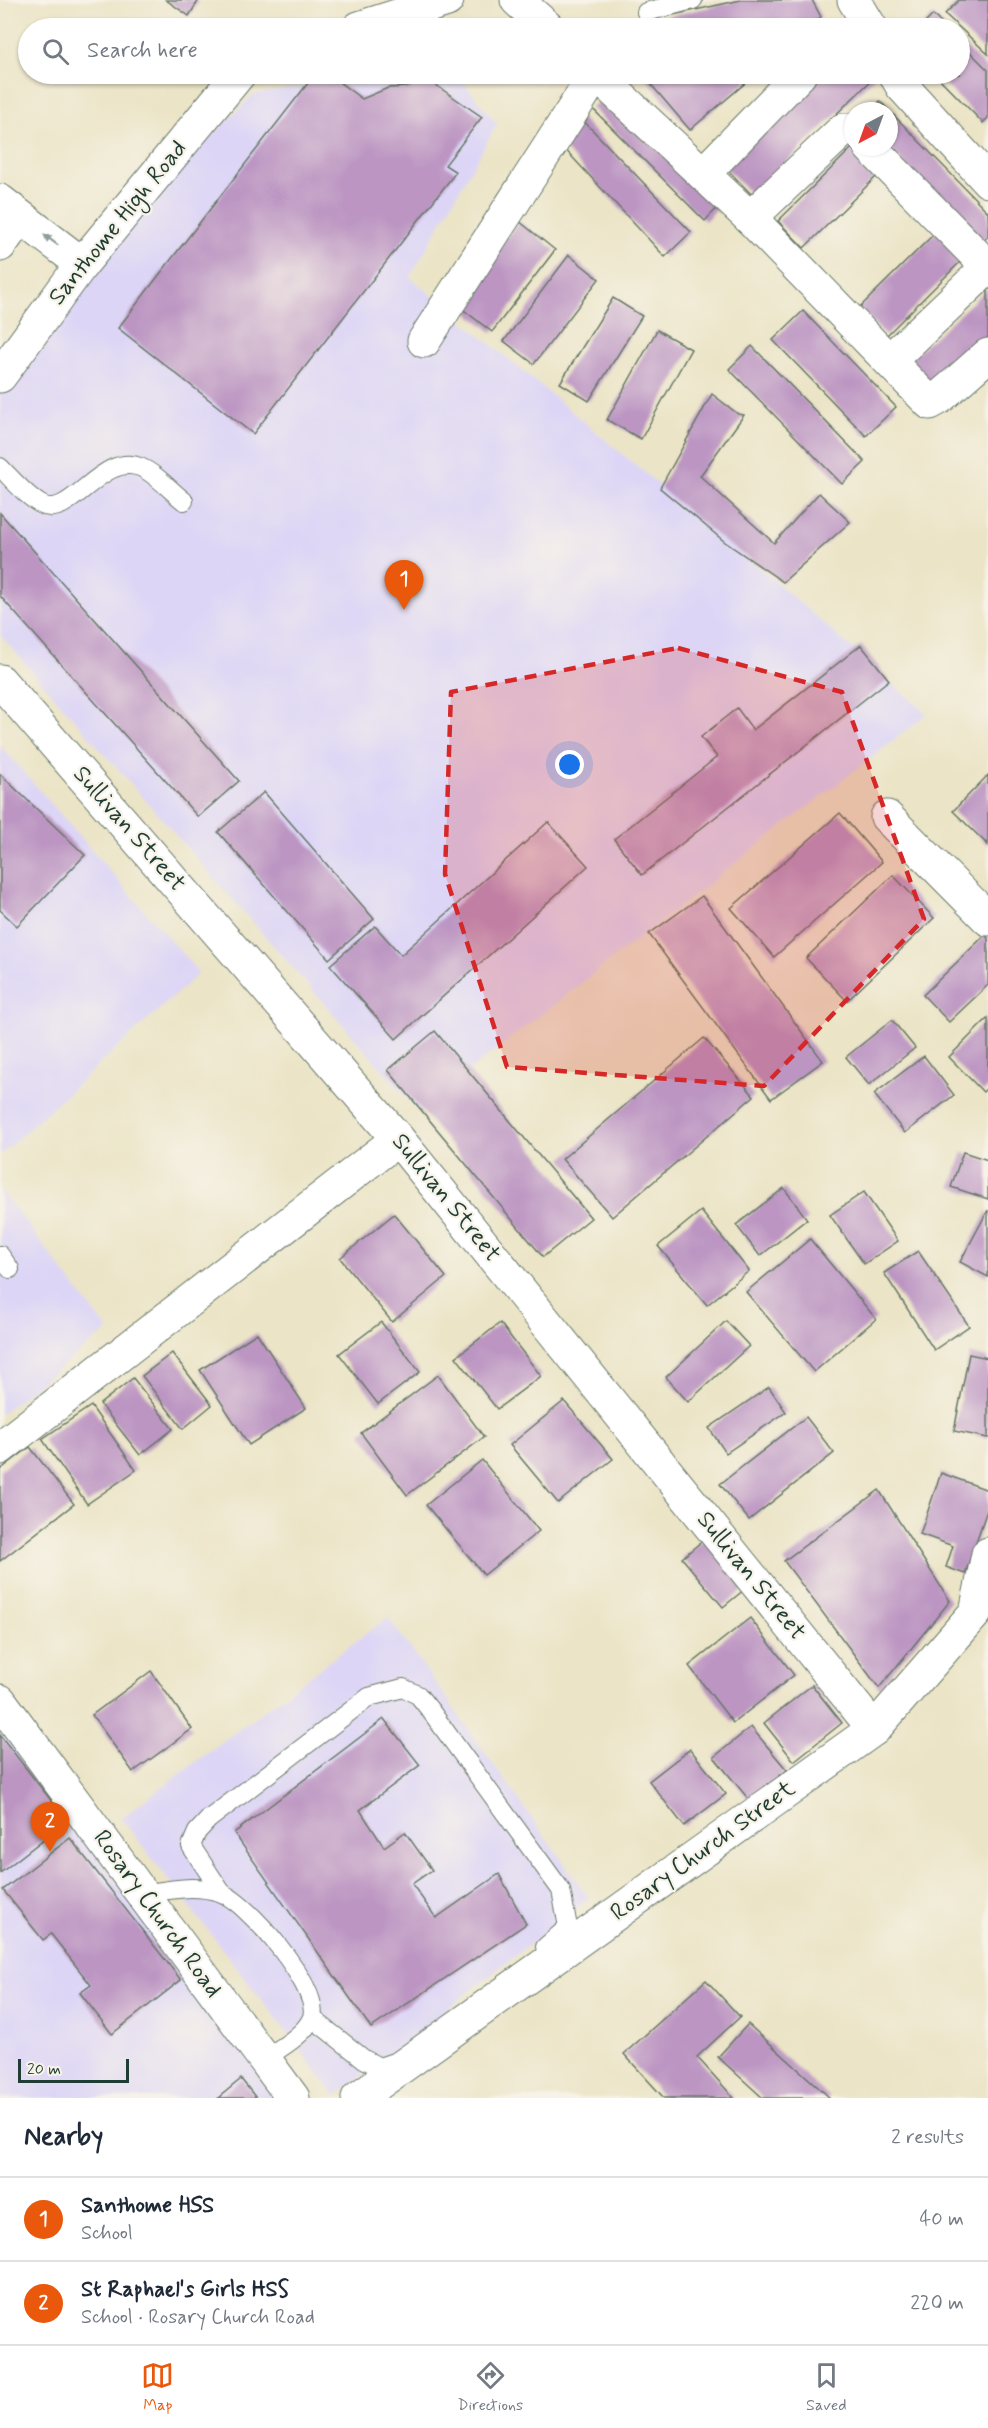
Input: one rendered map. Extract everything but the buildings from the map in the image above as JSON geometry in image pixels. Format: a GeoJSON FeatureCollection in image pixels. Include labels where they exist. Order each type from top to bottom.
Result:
{"type":"FeatureCollection","features":[{"type":"Feature","properties":{"kind":"street"},"geometry":{"type":"LineString","coordinates":[[390,18],[447,0]]}},
{"type":"Feature","properties":{"kind":"street"},"geometry":{"type":"LineString","coordinates":[[517,0],[537,18]]}},
{"type":"Feature","properties":{"kind":"street"},"geometry":{"type":"LineString","coordinates":[[854,0],[865,18]]}},
{"type":"Feature","properties":{"kind":"street","name":"Santhome High Road"},"geometry":{"type":"LineString","coordinates":[[2,367],[82,264],[231,84]]}},
{"type":"Feature","properties":{"kind":"street"},"geometry":{"type":"LineString","coordinates":[[424,341],[590,84]]}},
{"type":"Feature","properties":{"kind":"street"},"geometry":{"type":"LineString","coordinates":[[607,84],[750,218],[930,403],[939,398],[988,355]]}},
{"type":"Feature","properties":{"kind":"street"},"geometry":{"type":"LineString","coordinates":[[703,174],[790,84]]}},
{"type":"Feature","properties":{"kind":"street"},"geometry":{"type":"LineString","coordinates":[[901,84],[988,181]]}},
{"type":"Feature","properties":{"kind":"street"},"geometry":{"type":"LineString","coordinates":[[750,218],[844,130]]}},
{"type":"Feature","properties":{"kind":"street"},"geometry":{"type":"LineString","coordinates":[[879,156],[982,261],[985,270],[890,360]]}},
{"type":"Feature","properties":{"kind":"street"},"geometry":{"type":"LineString","coordinates":[[0,245],[10,209],[82,264]]}},
{"type":"Feature","properties":{"kind":"street","name":"Sullivan Street"},"geometry":{"type":"LineString","coordinates":[[0,681],[398,1139],[874,1729]]}},
{"type":"Feature","properties":{"kind":"street"},"geometry":{"type":"LineString","coordinates":[[887,817],[988,919]]}},
{"type":"Feature","properties":{"kind":"street"},"geometry":{"type":"LineString","coordinates":[[0,1448],[398,1139]]}},
{"type":"Feature","properties":{"kind":"street","name":"Rosary Church Street"},"geometry":{"type":"LineString","coordinates":[[358,2098],[874,1729],[982,1612],[988,1554]]}},
{"type":"Feature","properties":{"kind":"street","name":"Rosary Church Road"},"geometry":{"type":"LineString","coordinates":[[0,1701],[293,2098]]}},
{"type":"Feature","properties":{"kind":"lane"},"geometry":{"type":"LineString","coordinates":[[646,12],[693,0]]}},
{"type":"Feature","properties":{"kind":"lane"},"geometry":{"type":"LineString","coordinates":[[0,468],[42,505],[57,506],[68,502],[88,484],[113,467],[139,467],[184,501]]}},
{"type":"Feature","properties":{"kind":"lane"},"geometry":{"type":"LineString","coordinates":[[222,1893],[191,1846],[197,1832],[209,1819],[369,1697],[403,1688],[418,1695],[430,1710],[561,1890],[568,1927],[398,2060],[379,2067],[364,2059],[312,2018]]}},
{"type":"Feature","properties":{"kind":"lane"},"geometry":{"type":"LineString","coordinates":[[142,1894],[196,1886],[222,1893],[245,1909],[278,1946],[305,1986],[313,2006],[312,2018],[285,2045],[264,2059]]}},
{"type":"Feature","properties":{"kind":"highlighted area"},"geometry":{"type":"Polygon","coordinates":[[[678,648],[842,692],[924,919],[764,1086],[507,1067],[445,874],[451,692],[678,648]]]}},
{"type":"Feature","properties":{"kind":"shaded area"},"geometry":{"type":"Polygon","coordinates":[[[314,84],[465,84],[497,124],[410,277],[778,584],[927,714],[418,1110],[0,635],[0,380],[107,240],[253,95],[314,84]]]}},
{"type":"Feature","properties":{"kind":"shaded area"},"geometry":{"type":"Polygon","coordinates":[[[0,745],[199,973],[0,1155],[0,745]]]}},
{"type":"Feature","properties":{"kind":"shaded area"},"geometry":{"type":"Polygon","coordinates":[[[0,1189],[108,1330],[0,1414],[0,1189]]]}},
{"type":"Feature","properties":{"kind":"shaded area"},"geometry":{"type":"Polygon","coordinates":[[[388,1617],[589,1898],[336,2096],[121,1818],[388,1617]]]}},
{"type":"Feature","properties":{"kind":"shaded area"},"geometry":{"type":"Polygon","coordinates":[[[0,1725],[278,2098],[0,2098],[0,1725]]]}},
{"type":"Feature","properties":{"kind":"place","name":"Santhome HSS"},"geometry":{"type":"Point","coordinates":[404,610]}},
{"type":"Feature","properties":{"kind":"place","name":"St Raphael's Girls HSS"},"geometry":{"type":"Point","coordinates":[50,1852]}}]}
